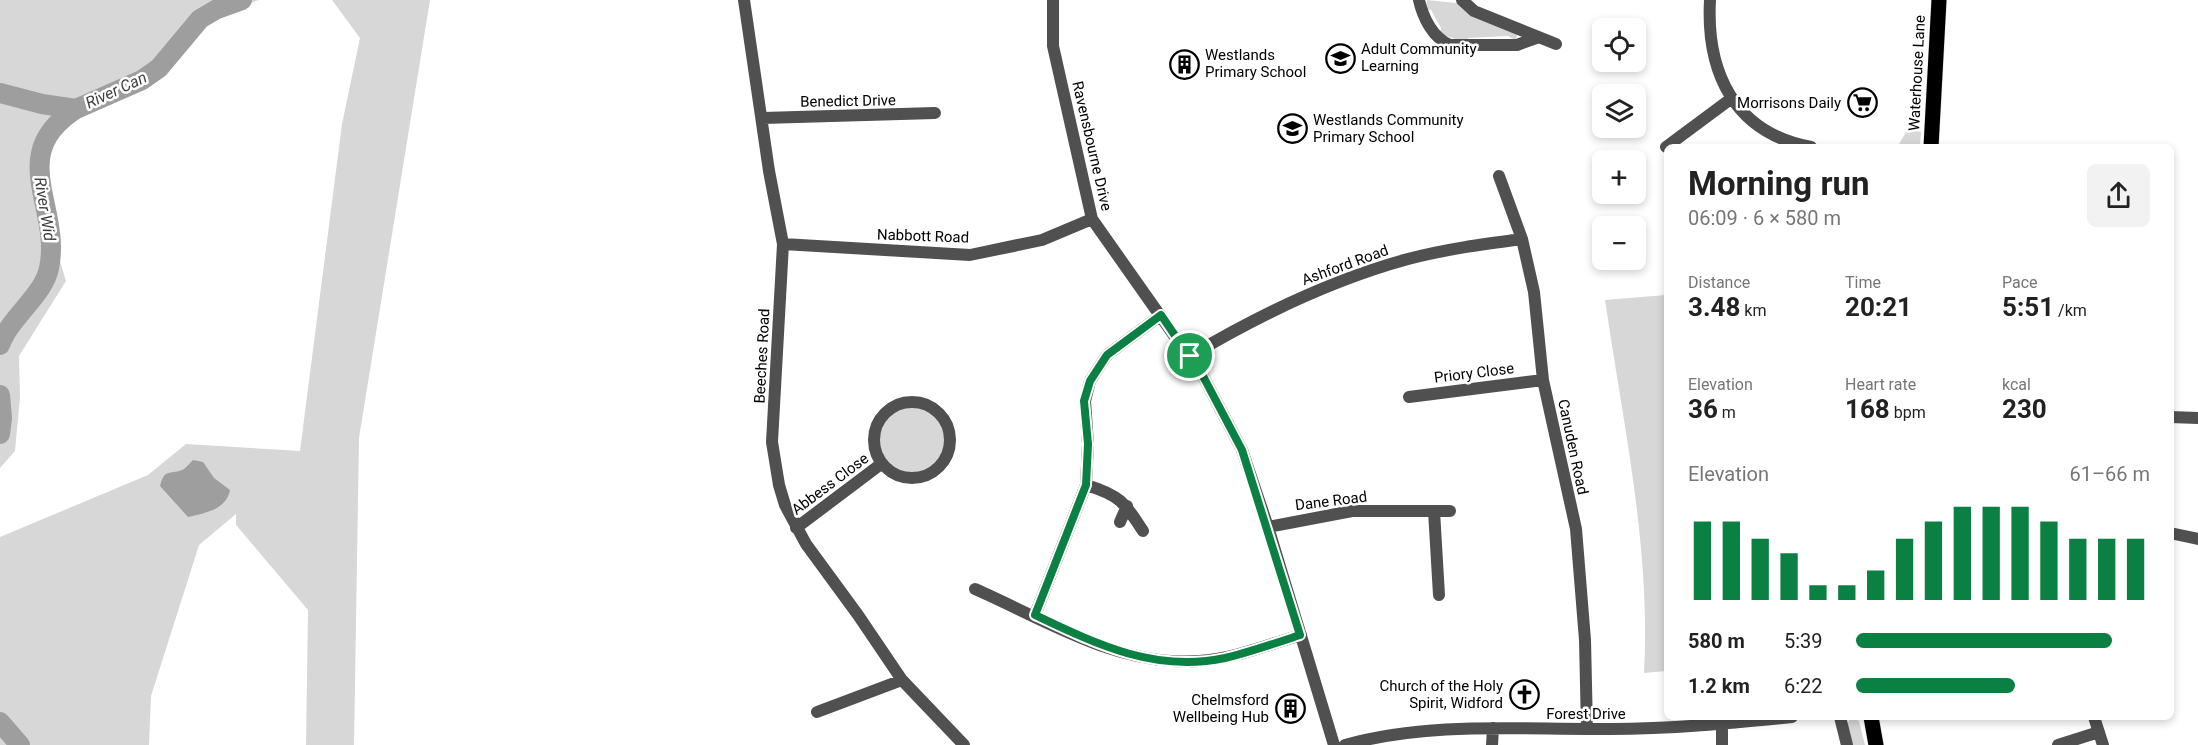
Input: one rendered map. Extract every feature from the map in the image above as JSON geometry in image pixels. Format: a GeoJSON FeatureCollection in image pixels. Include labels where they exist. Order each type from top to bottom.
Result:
{"type":"FeatureCollection","features":[{"type":"Feature","properties":{"kind":"main road","name":"Waterhouse Lane"},"geometry":{"type":"LineString","coordinates":[[1931,144],[1939,0]]}},
{"type":"Feature","properties":{"kind":"main road"},"geometry":{"type":"LineString","coordinates":[[1872,720],[1876,745]]}},
{"type":"Feature","properties":{"kind":"street","name":"Beeches Road"},"geometry":{"type":"LineString","coordinates":[[744,0],[783,244],[772,442],[779,485],[796,528],[902,680]]}},
{"type":"Feature","properties":{"kind":"street","name":"Ravensbourne Drive"},"geometry":{"type":"LineString","coordinates":[[1053,0],[1053,46],[1092,219],[1190,356],[1218,402],[1242,450],[1268,527],[1334,745]]}},
{"type":"Feature","properties":{"kind":"street"},"geometry":{"type":"LineString","coordinates":[[1419,0],[1433,33],[1442,42],[1450,45],[1517,45],[1536,38]]}},
{"type":"Feature","properties":{"kind":"street"},"geometry":{"type":"LineString","coordinates":[[1462,0],[1474,11],[1536,38],[1556,44]]}},
{"type":"Feature","properties":{"kind":"street"},"geometry":{"type":"LineString","coordinates":[[1710,0],[1711,51],[1715,67],[1732,98],[1757,124],[1776,137],[1800,144]]}},
{"type":"Feature","properties":{"kind":"street"},"geometry":{"type":"LineString","coordinates":[[1670,144],[1732,98]]}},
{"type":"Feature","properties":{"kind":"street","name":"Benedict Drive"},"geometry":{"type":"LineString","coordinates":[[763,118],[935,113]]}},
{"type":"Feature","properties":{"kind":"street","name":"Canuden Road"},"geometry":{"type":"LineString","coordinates":[[1499,176],[1522,239],[1534,292],[1543,380],[1576,529],[1585,640],[1587,729]]}},
{"type":"Feature","properties":{"kind":"street","name":"Nabbott Road"},"geometry":{"type":"LineString","coordinates":[[783,244],[970,255],[1042,240],[1092,219]]}},
{"type":"Feature","properties":{"kind":"street","name":"Ashford Road"},"geometry":{"type":"LineString","coordinates":[[1190,356],[1275,309],[1360,274],[1434,252],[1522,239]]}},
{"type":"Feature","properties":{"kind":"street"},"geometry":{"type":"LineString","coordinates":[[1035,615],[1086,485],[1088,444],[1084,401],[1090,381],[1107,355],[1161,315]]}},
{"type":"Feature","properties":{"kind":"street","name":"Priory Close"},"geometry":{"type":"LineString","coordinates":[[1409,397],[1543,380]]}},
{"type":"Feature","properties":{"kind":"street","name":"Abbess Close"},"geometry":{"type":"LineString","coordinates":[[917,401],[930,405],[940,413],[951,436],[948,454],[937,469],[920,477],[902,477],[881,464],[875,452],[876,427],[892,407],[904,402],[917,401]]}},
{"type":"Feature","properties":{"kind":"street"},"geometry":{"type":"LineString","coordinates":[[2174,417],[2198,418]]}},
{"type":"Feature","properties":{"kind":"street","name":"Abbess Close"},"geometry":{"type":"LineString","coordinates":[[796,528],[881,464]]}},
{"type":"Feature","properties":{"kind":"street"},"geometry":{"type":"LineString","coordinates":[[1086,485],[1109,492],[1127,506],[1143,531]]}},
{"type":"Feature","properties":{"kind":"street"},"geometry":{"type":"LineString","coordinates":[[1120,522],[1127,506]]}},
{"type":"Feature","properties":{"kind":"street","name":"Dane Road"},"geometry":{"type":"LineString","coordinates":[[1268,527],[1352,511],[1450,511]]}},
{"type":"Feature","properties":{"kind":"street"},"geometry":{"type":"LineString","coordinates":[[1434,511],[1439,595]]}},
{"type":"Feature","properties":{"kind":"street"},"geometry":{"type":"LineString","coordinates":[[2174,534],[2198,539]]}},
{"type":"Feature","properties":{"kind":"street"},"geometry":{"type":"LineString","coordinates":[[975,589],[1111,650],[1155,661],[1200,661],[1225,658],[1300,635]]}},
{"type":"Feature","properties":{"kind":"street"},"geometry":{"type":"LineString","coordinates":[[817,712],[902,680],[964,745]]}},
{"type":"Feature","properties":{"kind":"street","name":"Forest Drive"},"geometry":{"type":"LineString","coordinates":[[1345,745],[1424,730],[1587,729],[1722,724],[1762,720]]}},
{"type":"Feature","properties":{"kind":"street"},"geometry":{"type":"LineString","coordinates":[[1841,720],[1847,745]]}},
{"type":"Feature","properties":{"kind":"street"},"geometry":{"type":"LineString","coordinates":[[2095,720],[2103,745]]}},
{"type":"Feature","properties":{"kind":"street"},"geometry":{"type":"LineString","coordinates":[[1722,724],[1722,745]]}},
{"type":"Feature","properties":{"kind":"street"},"geometry":{"type":"LineString","coordinates":[[1492,745],[1493,728]]}},
{"type":"Feature","properties":{"kind":"street"},"geometry":{"type":"LineString","coordinates":[[2058,745],[2099,732]]}},
{"type":"Feature","properties":{"kind":"shaded area"},"geometry":{"type":"Polygon","coordinates":[[[0,0],[259,0],[211,20],[199,31],[185,50],[152,81],[125,96],[77,115],[59,128],[48,146],[44,168],[44,191],[48,215],[66,281],[19,356],[20,397],[15,451],[0,468],[0,0]]]}},
{"type":"Feature","properties":{"kind":"shaded area"},"geometry":{"type":"Polygon","coordinates":[[[332,0],[430,0],[359,438],[354,745],[306,745],[308,610],[236,525],[236,514],[199,545],[151,696],[149,745],[0,745],[0,537],[148,475],[186,444],[300,451],[342,124],[360,38],[332,0]]]}},
{"type":"Feature","properties":{"kind":"shaded area"},"geometry":{"type":"Polygon","coordinates":[[[1427,0],[1456,3],[1518,34],[1515,40],[1508,36],[1468,38],[1465,42],[1440,34],[1441,28],[1431,10],[1426,9],[1427,0]]]}},
{"type":"Feature","properties":{"kind":"shaded area"},"geometry":{"type":"Polygon","coordinates":[[[1908,129],[1921,132],[1920,144],[1899,144],[1908,129]]]}},
{"type":"Feature","properties":{"kind":"shaded area"},"geometry":{"type":"Polygon","coordinates":[[[1664,295],[1664,671],[1644,673],[1645,626],[1639,532],[1605,300],[1664,295]]]}},
{"type":"Feature","properties":{"kind":"shaded area"},"geometry":{"type":"Polygon","coordinates":[[[905,407],[919,407],[931,412],[940,421],[945,440],[943,453],[936,464],[919,473],[905,473],[893,468],[884,459],[879,447],[879,433],[884,421],[893,412],[905,407]]]}},
{"type":"Feature","properties":{"kind":"shaded area"},"geometry":{"type":"Polygon","coordinates":[[[193,460],[203,462],[214,478],[230,490],[224,502],[214,510],[188,517],[160,486],[166,474],[183,469],[193,460]]]}},
{"type":"Feature","properties":{"kind":"shaded area"},"geometry":{"type":"Polygon","coordinates":[[[1849,720],[1859,721],[1865,745],[1852,745],[1847,724],[1849,720]]]}},
{"type":"Feature","properties":{"kind":"waterway","name":"River Can"},"geometry":{"type":"LineString","coordinates":[[0,93],[42,104],[76,109],[142,80],[159,68],[200,19],[217,9],[242,0]]}},
{"type":"Feature","properties":{"kind":"waterway","name":"River Wid"},"geometry":{"type":"LineString","coordinates":[[0,345],[11,325],[46,278],[51,246],[40,163],[44,144],[55,126],[76,109]]}},
{"type":"Feature","properties":{"kind":"waterway","name":"River Wid"},"geometry":{"type":"LineString","coordinates":[[0,395],[2,418],[0,434]]}},
{"type":"Feature","properties":{"kind":"waterway","name":"River Wid"},"geometry":{"type":"LineString","coordinates":[[0,722],[20,745]]}},
{"type":"Feature","properties":{"kind":"place","name":"Adult Community Learning"},"geometry":{"type":"Point","coordinates":[1340,58]}},
{"type":"Feature","properties":{"kind":"place","name":"Westlands Primary School"},"geometry":{"type":"Point","coordinates":[1184,64]}},
{"type":"Feature","properties":{"kind":"place","name":"Morrisons Daily"},"geometry":{"type":"Point","coordinates":[1862,103]}},
{"type":"Feature","properties":{"kind":"place","name":"Westlands Community Primary School"},"geometry":{"type":"Point","coordinates":[1292,129]}},
{"type":"Feature","properties":{"kind":"place","name":"Church of the Holy Spirit, Widford"},"geometry":{"type":"Point","coordinates":[1524,695]}},
{"type":"Feature","properties":{"kind":"place","name":"Chelmsford Wellbeing Hub"},"geometry":{"type":"Point","coordinates":[1290,709]}},
{"type":"Feature","properties":{"kind":"route"},"geometry":{"type":"LineString","coordinates":[[1161,315],[1190,356],[1218,402],[1242,450],[1300,635],[1225,658],[1178,662],[1155,661],[1111,650],[1035,615],[1086,485],[1088,444],[1084,401],[1094,372],[1107,355],[1161,315]]}}]}
